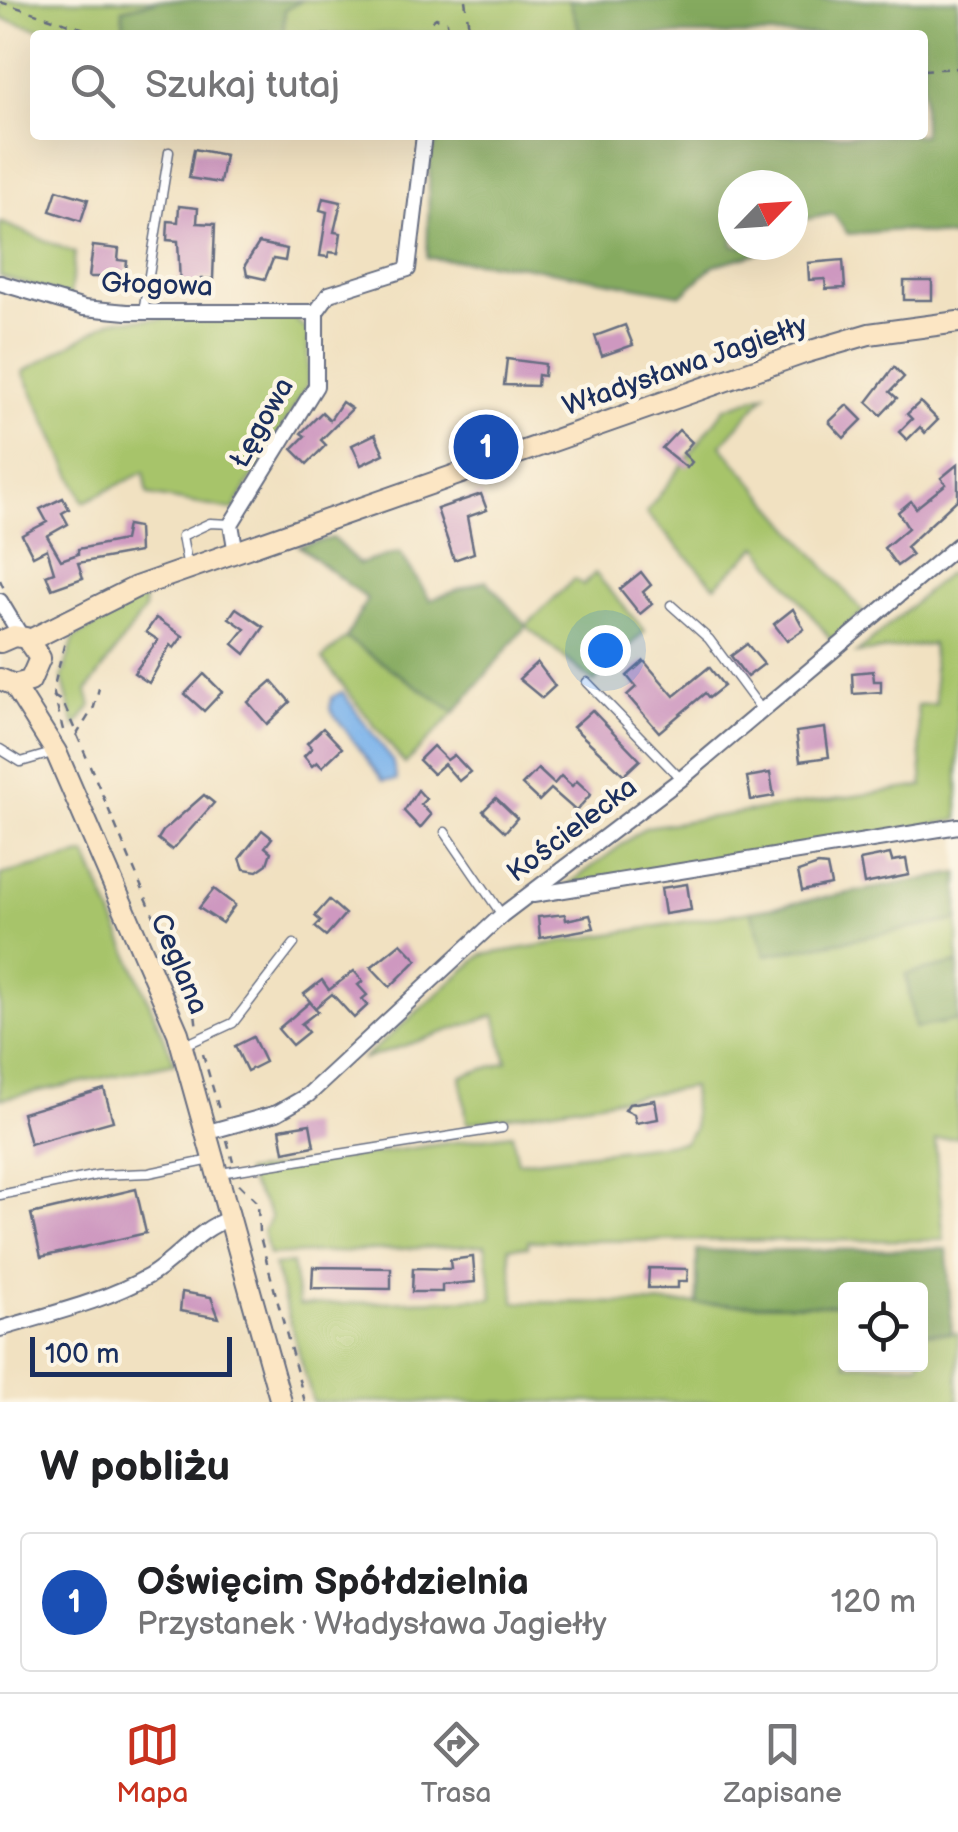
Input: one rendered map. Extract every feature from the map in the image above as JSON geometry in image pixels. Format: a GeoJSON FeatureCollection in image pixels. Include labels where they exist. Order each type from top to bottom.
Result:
{"type":"FeatureCollection","features":[{"type":"Feature","properties":{"kind":"street"},"geometry":{"type":"LineString","coordinates":[[316,312],[330,294],[408,269],[423,140]]}},
{"type":"Feature","properties":{"kind":"street","name":"Głogowa"},"geometry":{"type":"LineString","coordinates":[[0,283],[84,308],[316,312]]}},
{"type":"Feature","properties":{"kind":"street","name":"Łęgowa"},"geometry":{"type":"LineString","coordinates":[[231,524],[316,386],[316,312]]}},
{"type":"Feature","properties":{"kind":"street","name":"Władysława Jagiełły"},"geometry":{"type":"LineString","coordinates":[[7,682],[25,650],[98,605],[188,569],[817,349],[884,331],[958,322]]}},
{"type":"Feature","properties":{"kind":"street"},"geometry":{"type":"LineString","coordinates":[[231,524],[236,553]]}},
{"type":"Feature","properties":{"kind":"street","name":"Kościelecka"},"geometry":{"type":"LineString","coordinates":[[216,1130],[277,1113],[308,1094],[502,914],[681,779],[958,545]]}},
{"type":"Feature","properties":{"kind":"street"},"geometry":{"type":"LineString","coordinates":[[0,601],[25,650]]}},
{"type":"Feature","properties":{"kind":"street","name":"Ceglana"},"geometry":{"type":"LineString","coordinates":[[25,650],[54,747],[190,1043],[216,1130],[231,1218],[281,1402]]}},
{"type":"Feature","properties":{"kind":"street","name":"Ceglana"},"geometry":{"type":"LineString","coordinates":[[7,682],[54,747]]}},
{"type":"Feature","properties":{"kind":"street"},"geometry":{"type":"LineString","coordinates":[[527,896],[958,826]]}},
{"type":"Feature","properties":{"kind":"street"},"geometry":{"type":"LineString","coordinates":[[0,1330],[126,1289],[162,1269],[201,1230],[231,1218]]}},
{"type":"Feature","properties":{"kind":"lane"},"geometry":{"type":"LineString","coordinates":[[143,312],[168,152]]}},
{"type":"Feature","properties":{"kind":"lane"},"geometry":{"type":"LineString","coordinates":[[188,569],[182,536],[210,523],[231,524]]}},
{"type":"Feature","properties":{"kind":"lane"},"geometry":{"type":"LineString","coordinates":[[671,605],[708,639],[761,709]]}},
{"type":"Feature","properties":{"kind":"lane"},"geometry":{"type":"LineString","coordinates":[[587,682],[681,779]]}},
{"type":"Feature","properties":{"kind":"lane"},"geometry":{"type":"LineString","coordinates":[[0,749],[21,762],[54,747]]}},
{"type":"Feature","properties":{"kind":"lane"},"geometry":{"type":"LineString","coordinates":[[446,832],[502,914]]}},
{"type":"Feature","properties":{"kind":"lane"},"geometry":{"type":"LineString","coordinates":[[190,1043],[233,1023],[294,944]]}},
{"type":"Feature","properties":{"kind":"lane"},"geometry":{"type":"LineString","coordinates":[[0,1195],[98,1174],[223,1167],[502,1128]]}},
{"type":"Feature","properties":{"kind":"path"},"geometry":{"type":"LineString","coordinates":[[465,0],[469,30]]}},
{"type":"Feature","properties":{"kind":"path"},"geometry":{"type":"LineString","coordinates":[[0,2],[88,30]]}},
{"type":"Feature","properties":{"kind":"path"},"geometry":{"type":"LineString","coordinates":[[427,30],[436,18],[447,22],[449,30]]}},
{"type":"Feature","properties":{"kind":"path"},"geometry":{"type":"LineString","coordinates":[[928,70],[958,68]]}},
{"type":"Feature","properties":{"kind":"path"},"geometry":{"type":"LineString","coordinates":[[64,641],[52,690],[63,702],[195,1012],[190,1043],[223,1167],[258,1204],[259,1233],[305,1402]]}},
{"type":"Feature","properties":{"kind":"path"},"geometry":{"type":"LineString","coordinates":[[76,738],[94,707],[98,688]]}},
{"type":"Feature","properties":{"kind":"green space"},"geometry":{"type":"Polygon","coordinates":[[[0,0],[160,0],[122,9],[124,28],[120,30],[46,30],[0,18],[0,0]]]}},
{"type":"Feature","properties":{"kind":"green space"},"geometry":{"type":"Polygon","coordinates":[[[160,0],[303,0],[285,10],[283,30],[121,30],[122,9],[160,0]]]}},
{"type":"Feature","properties":{"kind":"green space"},"geometry":{"type":"Polygon","coordinates":[[[303,0],[569,0],[582,30],[283,30],[285,10],[303,0]]]}},
{"type":"Feature","properties":{"kind":"green space"},"geometry":{"type":"Polygon","coordinates":[[[569,0],[958,0],[958,238],[900,230],[848,234],[833,214],[808,219],[808,170],[718,170],[718,260],[733,260],[714,265],[682,295],[523,266],[427,258],[430,155],[438,140],[928,140],[928,30],[579,30],[569,0]]]}},
{"type":"Feature","properties":{"kind":"green space"},"geometry":{"type":"Polygon","coordinates":[[[0,222],[75,253],[70,297],[0,276],[0,222]]]}},
{"type":"Feature","properties":{"kind":"green space"},"geometry":{"type":"Polygon","coordinates":[[[292,316],[308,331],[308,384],[233,510],[148,495],[144,472],[84,502],[23,372],[113,320],[292,316]]]}},
{"type":"Feature","properties":{"kind":"green space"},"geometry":{"type":"Polygon","coordinates":[[[766,394],[721,445],[863,612],[831,640],[758,546],[715,586],[646,513],[725,408],[766,394]]]}},
{"type":"Feature","properties":{"kind":"green space"},"geometry":{"type":"Polygon","coordinates":[[[333,538],[359,564],[400,552],[430,600],[486,580],[526,626],[455,712],[346,638],[367,599],[299,546],[333,538]]]}},
{"type":"Feature","properties":{"kind":"green space"},"geometry":{"type":"Polygon","coordinates":[[[595,573],[645,631],[594,682],[526,626],[574,579],[583,585],[595,573]]]}},
{"type":"Feature","properties":{"kind":"green space"},"geometry":{"type":"Polygon","coordinates":[[[947,574],[958,575],[958,820],[566,886],[646,827],[923,786],[917,705],[936,704],[932,644],[857,653],[947,574]]]}},
{"type":"Feature","properties":{"kind":"green space"},"geometry":{"type":"Polygon","coordinates":[[[143,597],[145,609],[87,691],[91,706],[75,727],[62,678],[74,638],[143,597]]]}},
{"type":"Feature","properties":{"kind":"green space"},"geometry":{"type":"Polygon","coordinates":[[[346,638],[455,712],[405,764],[322,659],[346,638]]]}},
{"type":"Feature","properties":{"kind":"green space"},"geometry":{"type":"Polygon","coordinates":[[[86,854],[175,1063],[0,1099],[0,875],[86,854]]]}},
{"type":"Feature","properties":{"kind":"green space"},"geometry":{"type":"Polygon","coordinates":[[[958,873],[958,920],[766,955],[751,911],[958,873]]]}},
{"type":"Feature","properties":{"kind":"green space"},"geometry":{"type":"Polygon","coordinates":[[[751,911],[766,954],[958,920],[958,963],[906,975],[915,1028],[958,1020],[958,1137],[935,1140],[944,1240],[528,1241],[528,1247],[509,1247],[515,1302],[838,1305],[838,1372],[928,1372],[928,1333],[958,1333],[958,1402],[313,1402],[274,1265],[292,1263],[299,1305],[493,1298],[485,1245],[269,1255],[263,1231],[271,1218],[245,1172],[512,1134],[518,1162],[684,1142],[694,1129],[692,1087],[467,1123],[461,1076],[507,1062],[495,1015],[362,1060],[482,955],[751,911]]]}},
{"type":"Feature","properties":{"kind":"green space"},"geometry":{"type":"Polygon","coordinates":[[[958,963],[958,1020],[915,1028],[906,974],[958,963]]]}},
{"type":"Feature","properties":{"kind":"green space"},"geometry":{"type":"Polygon","coordinates":[[[947,1249],[952,1333],[928,1333],[928,1282],[838,1282],[838,1305],[697,1304],[697,1251],[947,1249]]]}},
{"type":"Feature","properties":{"kind":"water"},"geometry":{"type":"Polygon","coordinates":[[[342,692],[392,760],[397,780],[383,781],[330,709],[332,697],[342,692]]]}},
{"type":"Feature","properties":{"kind":"building"},"geometry":{"type":"Polygon","coordinates":[[[194,149],[225,155],[220,183],[189,178],[194,149]]]}},
{"type":"Feature","properties":{"kind":"building"},"geometry":{"type":"Polygon","coordinates":[[[57,190],[88,199],[81,221],[50,211],[57,190]]]}},
{"type":"Feature","properties":{"kind":"building"},"geometry":{"type":"Polygon","coordinates":[[[323,198],[341,202],[334,232],[341,233],[338,253],[329,252],[328,257],[320,256],[327,212],[320,210],[323,198]]]}},
{"type":"Feature","properties":{"kind":"building"},"geometry":{"type":"Polygon","coordinates":[[[179,206],[198,208],[197,223],[215,224],[213,279],[200,279],[200,285],[180,285],[178,241],[167,240],[168,221],[178,222],[179,206]]]}},
{"type":"Feature","properties":{"kind":"building"},"geometry":{"type":"Polygon","coordinates":[[[259,243],[287,249],[285,261],[273,259],[265,279],[247,275],[245,265],[259,243]]]}},
{"type":"Feature","properties":{"kind":"building"},"geometry":{"type":"Polygon","coordinates":[[[93,246],[119,249],[118,260],[127,261],[125,277],[89,277],[93,246]]]}},
{"type":"Feature","properties":{"kind":"building"},"geometry":{"type":"Polygon","coordinates":[[[843,260],[845,288],[826,289],[825,279],[809,280],[808,263],[843,260]]]}},
{"type":"Feature","properties":{"kind":"building"},"geometry":{"type":"Polygon","coordinates":[[[904,281],[932,281],[932,300],[904,300],[904,281]]]}},
{"type":"Feature","properties":{"kind":"building"},"geometry":{"type":"Polygon","coordinates":[[[625,325],[633,345],[602,356],[595,336],[625,325]]]}},
{"type":"Feature","properties":{"kind":"building"},"geometry":{"type":"Polygon","coordinates":[[[507,359],[545,364],[544,376],[538,375],[537,386],[504,385],[507,359]]]}},
{"type":"Feature","properties":{"kind":"building"},"geometry":{"type":"Polygon","coordinates":[[[894,367],[904,377],[890,392],[897,398],[881,415],[867,402],[894,367]]]}},
{"type":"Feature","properties":{"kind":"building"},"geometry":{"type":"Polygon","coordinates":[[[342,402],[352,409],[321,440],[326,445],[307,464],[292,449],[305,436],[301,433],[322,412],[330,420],[342,402]]]}},
{"type":"Feature","properties":{"kind":"building"},"geometry":{"type":"Polygon","coordinates":[[[920,402],[938,420],[925,433],[920,427],[907,440],[899,432],[912,419],[907,414],[920,402]]]}},
{"type":"Feature","properties":{"kind":"building"},"geometry":{"type":"Polygon","coordinates":[[[847,405],[862,420],[844,438],[829,422],[847,405]]]}},
{"type":"Feature","properties":{"kind":"building"},"geometry":{"type":"Polygon","coordinates":[[[679,430],[692,442],[683,453],[692,462],[687,468],[662,448],[679,430]]]}},
{"type":"Feature","properties":{"kind":"building"},"geometry":{"type":"Polygon","coordinates":[[[375,434],[384,454],[361,465],[352,445],[375,434]]]}},
{"type":"Feature","properties":{"kind":"building"},"geometry":{"type":"Polygon","coordinates":[[[958,464],[958,499],[906,547],[912,555],[897,566],[884,548],[908,528],[898,512],[911,501],[916,508],[946,484],[941,478],[958,464]]]}},
{"type":"Feature","properties":{"kind":"building"},"geometry":{"type":"Polygon","coordinates":[[[481,494],[487,510],[467,517],[474,553],[454,560],[437,509],[481,494]]]}},
{"type":"Feature","properties":{"kind":"building"},"geometry":{"type":"Polygon","coordinates":[[[63,498],[69,509],[62,513],[68,524],[47,536],[61,560],[78,554],[78,549],[124,540],[127,525],[138,527],[139,552],[78,563],[83,578],[52,589],[46,575],[54,572],[47,549],[33,556],[22,535],[47,522],[40,509],[63,498]]]}},
{"type":"Feature","properties":{"kind":"building"},"geometry":{"type":"Polygon","coordinates":[[[641,572],[651,585],[643,592],[652,604],[640,614],[620,589],[641,572]]]}},
{"type":"Feature","properties":{"kind":"building"},"geometry":{"type":"Polygon","coordinates":[[[236,608],[264,627],[245,654],[233,644],[245,629],[229,618],[236,608]]]}},
{"type":"Feature","properties":{"kind":"building"},"geometry":{"type":"Polygon","coordinates":[[[793,609],[804,629],[787,641],[774,624],[793,609]]]}},
{"type":"Feature","properties":{"kind":"building"},"geometry":{"type":"Polygon","coordinates":[[[156,618],[183,636],[174,648],[170,645],[149,683],[134,673],[158,640],[146,632],[156,618]]]}},
{"type":"Feature","properties":{"kind":"building"},"geometry":{"type":"Polygon","coordinates":[[[747,644],[764,664],[747,677],[731,656],[747,644]]]}},
{"type":"Feature","properties":{"kind":"building"},"geometry":{"type":"Polygon","coordinates":[[[644,661],[674,696],[709,667],[724,686],[709,698],[705,693],[659,732],[627,695],[636,687],[627,676],[644,661]]]}},
{"type":"Feature","properties":{"kind":"building"},"geometry":{"type":"Polygon","coordinates":[[[537,662],[555,686],[542,698],[519,679],[537,662]]]}},
{"type":"Feature","properties":{"kind":"building"},"geometry":{"type":"Polygon","coordinates":[[[873,671],[874,681],[881,681],[881,692],[853,694],[852,673],[873,671]]]}},
{"type":"Feature","properties":{"kind":"building"},"geometry":{"type":"Polygon","coordinates":[[[204,674],[222,692],[204,711],[185,694],[204,674]]]}},
{"type":"Feature","properties":{"kind":"building"},"geometry":{"type":"Polygon","coordinates":[[[272,681],[290,702],[267,724],[248,702],[272,681]]]}},
{"type":"Feature","properties":{"kind":"building"},"geometry":{"type":"Polygon","coordinates":[[[592,710],[640,760],[624,775],[573,727],[592,710]]]}},
{"type":"Feature","properties":{"kind":"building"},"geometry":{"type":"Polygon","coordinates":[[[323,728],[342,748],[322,767],[317,762],[312,766],[304,756],[312,748],[307,743],[323,728]]]}},
{"type":"Feature","properties":{"kind":"building"},"geometry":{"type":"Polygon","coordinates":[[[825,728],[829,757],[800,761],[796,732],[825,728]]]}},
{"type":"Feature","properties":{"kind":"building"},"geometry":{"type":"Polygon","coordinates":[[[433,746],[447,760],[454,755],[470,772],[459,781],[444,764],[433,774],[419,760],[433,746]]]}},
{"type":"Feature","properties":{"kind":"building"},"geometry":{"type":"Polygon","coordinates":[[[538,769],[554,784],[561,776],[572,786],[577,781],[591,794],[576,811],[551,789],[539,801],[522,785],[538,769]]]}},
{"type":"Feature","properties":{"kind":"building"},"geometry":{"type":"Polygon","coordinates":[[[770,773],[774,796],[751,800],[747,777],[770,773]]]}},
{"type":"Feature","properties":{"kind":"building"},"geometry":{"type":"Polygon","coordinates":[[[418,790],[426,799],[421,804],[431,815],[420,828],[404,811],[418,790]]]}},
{"type":"Feature","properties":{"kind":"building"},"geometry":{"type":"Polygon","coordinates":[[[204,795],[214,803],[172,850],[158,839],[163,831],[204,795]]]}},
{"type":"Feature","properties":{"kind":"building"},"geometry":{"type":"Polygon","coordinates":[[[496,798],[517,818],[505,832],[483,811],[496,798]]]}},
{"type":"Feature","properties":{"kind":"building"},"geometry":{"type":"Polygon","coordinates":[[[262,830],[272,838],[265,847],[271,852],[267,864],[257,871],[244,869],[240,858],[262,830]]]}},
{"type":"Feature","properties":{"kind":"building"},"geometry":{"type":"Polygon","coordinates":[[[890,854],[892,861],[906,859],[909,875],[864,884],[860,860],[890,854]]]}},
{"type":"Feature","properties":{"kind":"building"},"geometry":{"type":"Polygon","coordinates":[[[827,866],[831,885],[802,891],[798,872],[827,866]]]}},
{"type":"Feature","properties":{"kind":"building"},"geometry":{"type":"Polygon","coordinates":[[[687,884],[691,910],[665,914],[661,888],[687,884]]]}},
{"type":"Feature","properties":{"kind":"building"},"geometry":{"type":"Polygon","coordinates":[[[214,889],[235,905],[222,923],[199,908],[214,889]]]}},
{"type":"Feature","properties":{"kind":"building"},"geometry":{"type":"Polygon","coordinates":[[[329,900],[345,914],[326,936],[315,927],[321,921],[315,916],[329,900]]]}},
{"type":"Feature","properties":{"kind":"building"},"geometry":{"type":"Polygon","coordinates":[[[565,914],[566,920],[590,915],[594,928],[540,938],[538,917],[565,914]]]}},
{"type":"Feature","properties":{"kind":"building"},"geometry":{"type":"Polygon","coordinates":[[[401,943],[417,960],[390,987],[371,967],[401,943]]]}},
{"type":"Feature","properties":{"kind":"building"},"geometry":{"type":"Polygon","coordinates":[[[354,971],[363,981],[358,985],[367,995],[362,999],[368,1005],[354,1018],[332,994],[315,1008],[304,994],[322,980],[329,990],[354,971]]]}},
{"type":"Feature","properties":{"kind":"building"},"geometry":{"type":"Polygon","coordinates":[[[310,1002],[318,1011],[301,1024],[308,1032],[292,1045],[278,1029],[310,1002]]]}},
{"type":"Feature","properties":{"kind":"building"},"geometry":{"type":"Polygon","coordinates":[[[253,1037],[265,1062],[247,1071],[235,1046],[253,1037]]]}},
{"type":"Feature","properties":{"kind":"building"},"geometry":{"type":"Polygon","coordinates":[[[104,1089],[113,1121],[30,1144],[22,1113],[104,1089]]]}},
{"type":"Feature","properties":{"kind":"building"},"geometry":{"type":"Polygon","coordinates":[[[655,1100],[658,1119],[636,1123],[634,1114],[625,1110],[629,1104],[655,1100]]]}},
{"type":"Feature","properties":{"kind":"building"},"geometry":{"type":"Polygon","coordinates":[[[310,1124],[314,1146],[284,1152],[280,1129],[310,1124]]]}},
{"type":"Feature","properties":{"kind":"building"},"geometry":{"type":"Polygon","coordinates":[[[136,1189],[146,1233],[41,1257],[31,1214],[136,1189]]]}},
{"type":"Feature","properties":{"kind":"building"},"geometry":{"type":"Polygon","coordinates":[[[473,1257],[475,1282],[442,1285],[442,1292],[412,1292],[413,1268],[451,1269],[450,1260],[473,1257]]]}},
{"type":"Feature","properties":{"kind":"building"},"geometry":{"type":"Polygon","coordinates":[[[313,1267],[391,1268],[391,1289],[312,1288],[313,1267]]]}},
{"type":"Feature","properties":{"kind":"building"},"geometry":{"type":"Polygon","coordinates":[[[649,1268],[688,1269],[687,1281],[678,1281],[678,1288],[648,1288],[649,1268]]]}},
{"type":"Feature","properties":{"kind":"building"},"geometry":{"type":"Polygon","coordinates":[[[182,1292],[211,1297],[219,1318],[180,1311],[182,1292]]]}},
{"type":"Feature","properties":{"kind":"place","name":"Oświęcim Spółdzielnia"},"geometry":{"type":"Point","coordinates":[486,447]}}]}
